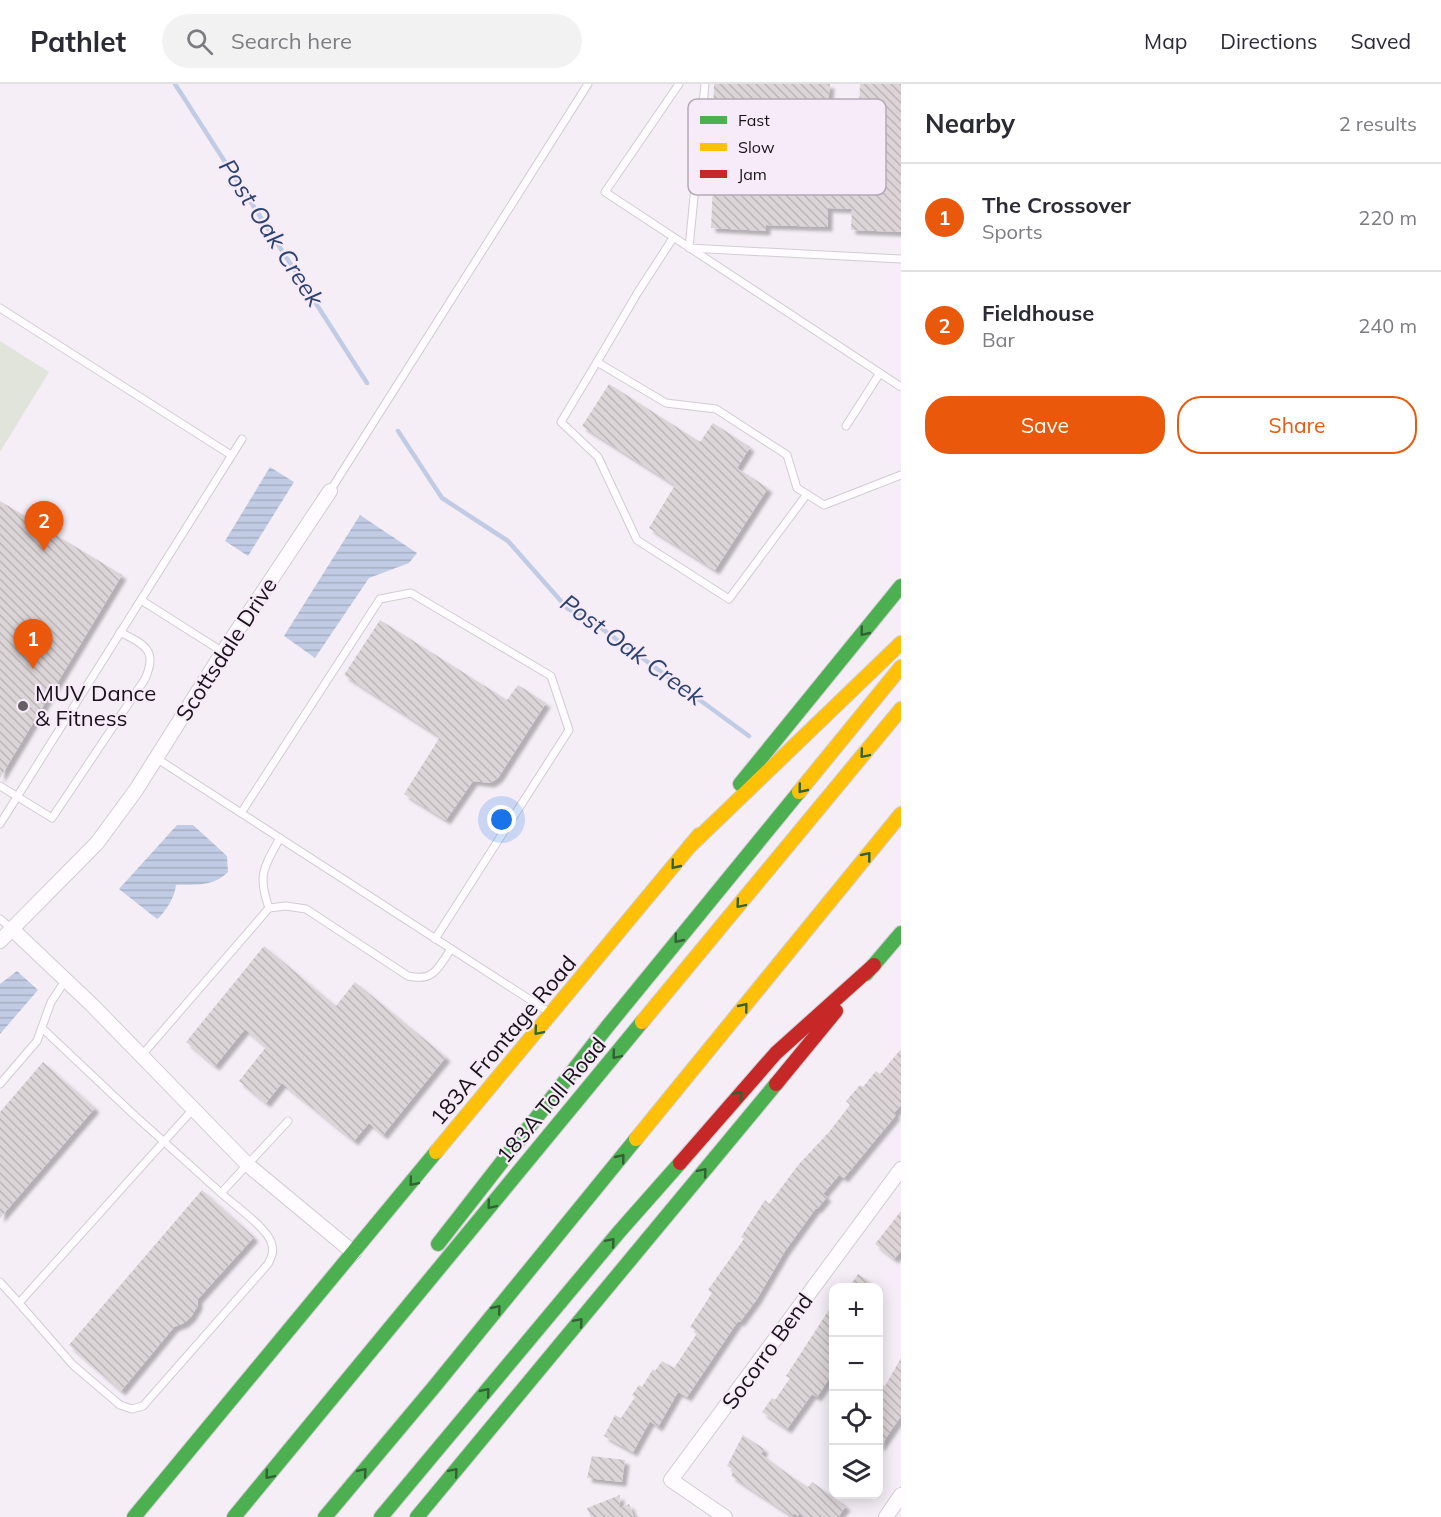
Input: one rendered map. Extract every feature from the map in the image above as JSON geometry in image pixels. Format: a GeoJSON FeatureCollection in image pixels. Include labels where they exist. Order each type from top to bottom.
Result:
{"type":"FeatureCollection","features":[{"type":"Feature","properties":{"kind":"main road","name":"183A Frontage Road"},"geometry":{"type":"LineString","coordinates":[[134,1517],[552,1014],[901,586]]}},
{"type":"Feature","properties":{"kind":"main road"},"geometry":{"type":"LineString","coordinates":[[690,846],[901,643]]}},
{"type":"Feature","properties":{"kind":"main road"},"geometry":{"type":"LineString","coordinates":[[427,1257],[607,1027],[901,667]]}},
{"type":"Feature","properties":{"kind":"main road","name":"183A Toll Road"},"geometry":{"type":"LineString","coordinates":[[234,1517],[901,709]]}},
{"type":"Feature","properties":{"kind":"main road"},"geometry":{"type":"LineString","coordinates":[[325,1517],[434,1387],[901,814]]}},
{"type":"Feature","properties":{"kind":"main road"},"geometry":{"type":"LineString","coordinates":[[417,1517],[901,933]]}},
{"type":"Feature","properties":{"kind":"main road"},"geometry":{"type":"LineString","coordinates":[[381,1517],[619,1232],[776,1053],[874,965]]}},
{"type":"Feature","properties":{"kind":"main road"},"geometry":{"type":"LineString","coordinates":[[304,1432],[370,1331]]}},
{"type":"Feature","properties":{"kind":"street","name":"Scottsdale Drive"},"geometry":{"type":"LineString","coordinates":[[0,940],[97,843],[136,790],[223,652],[330,491]]}},
{"type":"Feature","properties":{"kind":"street"},"geometry":{"type":"LineString","coordinates":[[12,929],[142,1055],[248,1166],[354,1253]]}},
{"type":"Feature","properties":{"kind":"street","name":"Socorro Bend"},"geometry":{"type":"LineString","coordinates":[[725,1517],[671,1480],[900,1170]]}},
{"type":"Feature","properties":{"kind":"street"},"geometry":{"type":"LineString","coordinates":[[886,1517],[901,1495]]}},
{"type":"Feature","properties":{"kind":"lane"},"geometry":{"type":"LineString","coordinates":[[330,491],[588,84]]}},
{"type":"Feature","properties":{"kind":"lane"},"geometry":{"type":"LineString","coordinates":[[679,84],[605,192],[901,387]]}},
{"type":"Feature","properties":{"kind":"lane"},"geometry":{"type":"LineString","coordinates":[[704,99],[705,84]]}},
{"type":"Feature","properties":{"kind":"lane"},"geometry":{"type":"LineString","coordinates":[[689,248],[694,195]]}},
{"type":"Feature","properties":{"kind":"lane"},"geometry":{"type":"LineString","coordinates":[[673,238],[638,292],[561,422],[598,457],[637,540],[729,599],[807,494]]}},
{"type":"Feature","properties":{"kind":"lane"},"geometry":{"type":"LineString","coordinates":[[689,248],[901,259]]}},
{"type":"Feature","properties":{"kind":"lane"},"geometry":{"type":"LineString","coordinates":[[0,308],[231,455]]}},
{"type":"Feature","properties":{"kind":"lane"},"geometry":{"type":"LineString","coordinates":[[597,362],[666,403],[716,409],[787,455],[797,488],[824,505],[901,475]]}},
{"type":"Feature","properties":{"kind":"lane"},"geometry":{"type":"LineString","coordinates":[[846,426],[880,373]]}},
{"type":"Feature","properties":{"kind":"lane"},"geometry":{"type":"LineString","coordinates":[[0,824],[242,439]]}},
{"type":"Feature","properties":{"kind":"lane"},"geometry":{"type":"LineString","coordinates":[[241,813],[380,599],[411,593],[551,676],[569,730],[435,939]]}},
{"type":"Feature","properties":{"kind":"lane"},"geometry":{"type":"LineString","coordinates":[[141,600],[223,652]]}},
{"type":"Feature","properties":{"kind":"lane"},"geometry":{"type":"LineString","coordinates":[[0,786],[52,818],[145,680],[151,666],[150,654],[142,644],[120,632]]}},
{"type":"Feature","properties":{"kind":"lane"},"geometry":{"type":"LineString","coordinates":[[156,758],[552,1014]]}},
{"type":"Feature","properties":{"kind":"lane"},"geometry":{"type":"LineString","coordinates":[[268,908],[262,891],[263,869],[280,838]]}},
{"type":"Feature","properties":{"kind":"lane"},"geometry":{"type":"LineString","coordinates":[[142,1055],[268,908],[286,906],[306,909],[408,976],[421,979],[435,973],[451,949]]}},
{"type":"Feature","properties":{"kind":"lane"},"geometry":{"type":"LineString","coordinates":[[0,919],[12,929]]}},
{"type":"Feature","properties":{"kind":"lane"},"geometry":{"type":"LineString","coordinates":[[0,1084],[37,1041],[51,1002],[65,981]]}},
{"type":"Feature","properties":{"kind":"lane"},"geometry":{"type":"LineString","coordinates":[[0,1282],[81,1372],[120,1405],[132,1409],[143,1406],[268,1264],[273,1254],[272,1243],[263,1230],[162,1141],[42,1029]]}},
{"type":"Feature","properties":{"kind":"lane"},"geometry":{"type":"LineString","coordinates":[[19,1303],[194,1108]]}},
{"type":"Feature","properties":{"kind":"lane"},"geometry":{"type":"LineString","coordinates":[[221,1193],[288,1121]]}},
{"type":"Feature","properties":{"kind":"shaded area"},"geometry":{"type":"Polygon","coordinates":[[[0,341],[49,372],[0,452],[0,341]]]}},
{"type":"Feature","properties":{"kind":"water"},"geometry":{"type":"Polygon","coordinates":[[[270,467],[294,482],[248,556],[225,541],[270,467]]]}},
{"type":"Feature","properties":{"kind":"water"},"geometry":{"type":"Polygon","coordinates":[[[360,515],[417,553],[409,563],[369,578],[315,658],[284,636],[360,515]]]}},
{"type":"Feature","properties":{"kind":"water"},"geometry":{"type":"Polygon","coordinates":[[[177,825],[193,825],[227,856],[228,872],[210,882],[176,885],[169,904],[157,919],[119,889],[177,825]]]}},
{"type":"Feature","properties":{"kind":"water"},"geometry":{"type":"Polygon","coordinates":[[[17,971],[38,990],[0,1034],[0,984],[17,971]]]}},
{"type":"Feature","properties":{"kind":"building"},"geometry":{"type":"Polygon","coordinates":[[[714,84],[830,84],[829,99],[714,99],[714,84]]]}},
{"type":"Feature","properties":{"kind":"building"},"geometry":{"type":"Polygon","coordinates":[[[860,84],[901,84],[901,232],[851,230],[852,209],[828,208],[828,227],[766,225],[766,231],[711,228],[713,195],[886,195],[886,99],[859,99],[860,84]]]}},
{"type":"Feature","properties":{"kind":"building"},"geometry":{"type":"Polygon","coordinates":[[[609,384],[700,442],[713,423],[750,447],[737,468],[768,488],[715,570],[649,528],[675,485],[582,426],[609,384]]]}},
{"type":"Feature","properties":{"kind":"building"},"geometry":{"type":"Polygon","coordinates":[[[0,501],[122,575],[0,778],[0,501]]]}},
{"type":"Feature","properties":{"kind":"building"},"geometry":{"type":"Polygon","coordinates":[[[380,620],[507,700],[518,685],[546,703],[498,778],[490,783],[473,781],[446,820],[404,794],[440,737],[344,675],[380,620]]]}},
{"type":"Feature","properties":{"kind":"building"},"geometry":{"type":"Polygon","coordinates":[[[264,946],[336,1006],[355,982],[446,1057],[383,1135],[369,1123],[354,1141],[282,1083],[266,1103],[239,1081],[266,1047],[245,1029],[215,1066],[186,1042],[264,946]]]}},
{"type":"Feature","properties":{"kind":"building"},"geometry":{"type":"Polygon","coordinates":[[[901,1049],[901,1105],[894,1113],[896,1115],[844,1178],[839,1175],[823,1194],[827,1197],[816,1208],[785,1251],[757,1299],[740,1322],[738,1321],[687,1397],[678,1392],[658,1427],[650,1421],[633,1452],[604,1436],[615,1415],[621,1418],[635,1397],[632,1395],[639,1385],[642,1387],[653,1369],[655,1371],[662,1361],[674,1368],[698,1332],[690,1327],[712,1293],[708,1290],[744,1239],[741,1237],[765,1200],[769,1204],[799,1164],[829,1132],[850,1105],[846,1101],[860,1085],[863,1087],[876,1071],[880,1074],[901,1049]]]}},
{"type":"Feature","properties":{"kind":"building"},"geometry":{"type":"Polygon","coordinates":[[[43,1062],[95,1108],[0,1218],[0,1112],[43,1062]]]}},
{"type":"Feature","properties":{"kind":"building"},"geometry":{"type":"Polygon","coordinates":[[[202,1190],[254,1237],[198,1299],[198,1305],[191,1317],[174,1327],[121,1391],[69,1345],[202,1190]]]}},
{"type":"Feature","properties":{"kind":"building"},"geometry":{"type":"Polygon","coordinates":[[[901,1211],[901,1251],[894,1259],[875,1244],[901,1211]]]}},
{"type":"Feature","properties":{"kind":"building"},"geometry":{"type":"Polygon","coordinates":[[[858,1274],[872,1283],[852,1283],[858,1274]]]}},
{"type":"Feature","properties":{"kind":"building"},"geometry":{"type":"Polygon","coordinates":[[[829,1310],[829,1379],[817,1397],[812,1394],[787,1429],[762,1412],[772,1398],[775,1400],[790,1378],[786,1376],[829,1310]]]}},
{"type":"Feature","properties":{"kind":"building"},"geometry":{"type":"Polygon","coordinates":[[[901,1358],[901,1416],[883,1442],[883,1385],[885,1386],[901,1358]]]}},
{"type":"Feature","properties":{"kind":"building"},"geometry":{"type":"Polygon","coordinates":[[[743,1435],[764,1449],[761,1454],[788,1474],[808,1487],[812,1482],[829,1494],[829,1499],[836,1499],[846,1506],[838,1517],[805,1517],[799,1513],[798,1516],[794,1513],[792,1516],[731,1476],[734,1470],[727,1466],[743,1435]]]}},
{"type":"Feature","properties":{"kind":"building"},"geometry":{"type":"Polygon","coordinates":[[[592,1456],[625,1460],[622,1482],[587,1478],[592,1456]]]}},
{"type":"Feature","properties":{"kind":"building"},"geometry":{"type":"Polygon","coordinates":[[[620,1495],[619,1508],[629,1504],[634,1517],[591,1517],[587,1508],[620,1495]]]}},
{"type":"Feature","properties":{"kind":"waterway","name":"Post Oak Creek"},"geometry":{"type":"LineString","coordinates":[[175,84],[367,383]]}},
{"type":"Feature","properties":{"kind":"waterway","name":"Post Oak Creek"},"geometry":{"type":"LineString","coordinates":[[398,431],[442,498],[508,541],[568,609],[586,617],[749,736]]}},
{"type":"Feature","properties":{"kind":"traffic: fast"},"geometry":{"type":"LineString","coordinates":[[740,784],[901,586]]}},
{"type":"Feature","properties":{"kind":"traffic: fast"},"geometry":{"type":"LineString","coordinates":[[438,1244],[607,1027],[799,792]]}},
{"type":"Feature","properties":{"kind":"traffic: fast"},"geometry":{"type":"LineString","coordinates":[[866,974],[901,933]]}},
{"type":"Feature","properties":{"kind":"traffic: fast"},"geometry":{"type":"LineString","coordinates":[[234,1517],[642,1022]]}},
{"type":"Feature","properties":{"kind":"traffic: fast"},"geometry":{"type":"LineString","coordinates":[[417,1517],[776,1084]]}},
{"type":"Feature","properties":{"kind":"traffic: fast"},"geometry":{"type":"LineString","coordinates":[[325,1517],[636,1139]]}},
{"type":"Feature","properties":{"kind":"traffic: fast"},"geometry":{"type":"LineString","coordinates":[[134,1517],[436,1152]]}},
{"type":"Feature","properties":{"kind":"traffic: fast"},"geometry":{"type":"LineString","coordinates":[[381,1517],[619,1232],[680,1163]]}},
{"type":"Feature","properties":{"kind":"traffic: slow"},"geometry":{"type":"LineString","coordinates":[[690,846],[901,643]]}},
{"type":"Feature","properties":{"kind":"traffic: slow"},"geometry":{"type":"LineString","coordinates":[[799,792],[901,667]]}},
{"type":"Feature","properties":{"kind":"traffic: slow"},"geometry":{"type":"LineString","coordinates":[[642,1022],[901,709]]}},
{"type":"Feature","properties":{"kind":"traffic: slow"},"geometry":{"type":"LineString","coordinates":[[636,1139],[901,814]]}},
{"type":"Feature","properties":{"kind":"traffic: slow"},"geometry":{"type":"LineString","coordinates":[[436,1152],[699,835]]}},
{"type":"Feature","properties":{"kind":"traffic: jam"},"geometry":{"type":"LineString","coordinates":[[680,1163],[776,1053],[874,965]]}},
{"type":"Feature","properties":{"kind":"traffic: jam"},"geometry":{"type":"LineString","coordinates":[[776,1084],[836,1011]]}},
{"type":"Feature","properties":{"kind":"place","name":"Fieldhouse"},"geometry":{"type":"Point","coordinates":[44,551]}},
{"type":"Feature","properties":{"kind":"place","name":"The Crossover"},"geometry":{"type":"Point","coordinates":[33,669]}},
{"type":"Feature","properties":{"kind":"place","name":"MUV Dance & Fitness"},"geometry":{"type":"Point","coordinates":[23,706]}}]}
